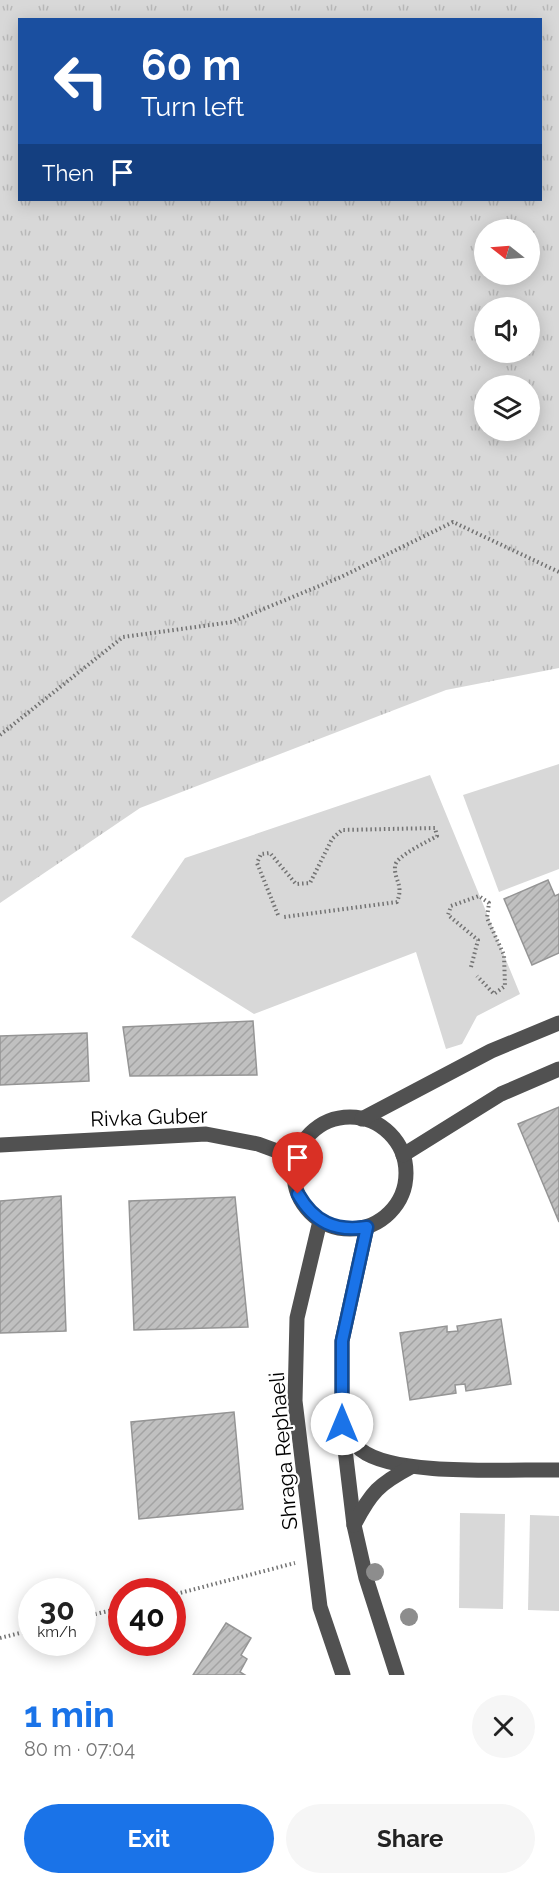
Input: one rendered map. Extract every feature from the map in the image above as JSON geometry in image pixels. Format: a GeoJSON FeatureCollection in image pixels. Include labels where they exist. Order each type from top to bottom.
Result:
{"type":"FeatureCollection","features":[{"type":"Feature","properties":{"kind":"street"},"geometry":{"type":"LineString","coordinates":[[363,1119],[491,1051],[559,1023]]}},
{"type":"Feature","properties":{"kind":"street"},"geometry":{"type":"LineString","coordinates":[[403,1155],[501,1094],[559,1069]]}},
{"type":"Feature","properties":{"kind":"street"},"geometry":{"type":"LineString","coordinates":[[337,1119],[363,1119],[380,1126],[394,1138],[403,1155],[406,1172],[403,1190],[395,1206],[383,1219],[367,1227],[351,1230],[320,1221],[307,1210],[298,1194],[294,1176],[296,1158],[303,1143],[314,1130],[337,1119]]}},
{"type":"Feature","properties":{"kind":"street","name":"Rivka Guber"},"geometry":{"type":"LineString","coordinates":[[0,1145],[206,1134],[249,1141],[296,1158]]}},
{"type":"Feature","properties":{"kind":"street","name":"Shraga Rephaeli"},"geometry":{"type":"LineString","coordinates":[[320,1221],[297,1318],[295,1401],[321,1607],[343,1675]]}},
{"type":"Feature","properties":{"kind":"street"},"geometry":{"type":"LineString","coordinates":[[367,1227],[342,1341],[342,1424],[354,1525],[366,1578],[398,1675]]}},
{"type":"Feature","properties":{"kind":"street"},"geometry":{"type":"LineString","coordinates":[[342,1424],[361,1449],[381,1461],[411,1467],[559,1470]]}},
{"type":"Feature","properties":{"kind":"street"},"geometry":{"type":"LineString","coordinates":[[354,1525],[366,1502],[384,1481],[411,1467]]}},
{"type":"Feature","properties":{"kind":"path"},"geometry":{"type":"LineString","coordinates":[[0,735],[123,637],[232,622],[341,577],[453,522],[559,572]]}},
{"type":"Feature","properties":{"kind":"path"},"geometry":{"type":"LineString","coordinates":[[278,915],[257,863],[261,854],[270,853],[296,884],[310,883],[332,839],[342,830],[435,828],[437,836],[398,858],[395,866],[402,890],[397,902],[284,917]]}},
{"type":"Feature","properties":{"kind":"path"},"geometry":{"type":"LineString","coordinates":[[471,968],[478,940],[448,915],[451,906],[479,896],[489,903],[487,918],[504,955],[505,986],[494,994],[477,976]]}},
{"type":"Feature","properties":{"kind":"path"},"geometry":{"type":"LineString","coordinates":[[186,1591],[314,1559]]}},
{"type":"Feature","properties":{"kind":"path"},"geometry":{"type":"LineString","coordinates":[[0,1638],[18,1634]]}},
{"type":"Feature","properties":{"kind":"green space"},"geometry":{"type":"Polygon","coordinates":[[[0,0],[559,0],[559,668],[446,690],[140,808],[0,903],[0,0]]]}},
{"type":"Feature","properties":{"kind":"green space"},"geometry":{"type":"Polygon","coordinates":[[[559,764],[559,869],[499,892],[463,795],[559,764]]]}},
{"type":"Feature","properties":{"kind":"green space"},"geometry":{"type":"Polygon","coordinates":[[[430,775],[520,994],[477,1016],[462,1044],[446,1049],[416,952],[254,1014],[131,937],[185,858],[430,775]]]}},
{"type":"Feature","properties":{"kind":"green space"},"geometry":{"type":"Polygon","coordinates":[[[460,1513],[505,1514],[503,1609],[459,1608],[460,1513]]]}},
{"type":"Feature","properties":{"kind":"green space"},"geometry":{"type":"Polygon","coordinates":[[[530,1515],[559,1516],[559,1611],[528,1610],[530,1515]]]}},
{"type":"Feature","properties":{"kind":"building"},"geometry":{"type":"Polygon","coordinates":[[[548,880],[555,896],[559,894],[559,953],[532,965],[504,899],[548,880]]]}},
{"type":"Feature","properties":{"kind":"building"},"geometry":{"type":"Polygon","coordinates":[[[253,1021],[257,1075],[130,1076],[123,1027],[253,1021]]]}},
{"type":"Feature","properties":{"kind":"building"},"geometry":{"type":"Polygon","coordinates":[[[87,1033],[89,1081],[0,1085],[0,1036],[87,1033]]]}},
{"type":"Feature","properties":{"kind":"building"},"geometry":{"type":"Polygon","coordinates":[[[559,1107],[559,1222],[518,1124],[559,1107]]]}},
{"type":"Feature","properties":{"kind":"building"},"geometry":{"type":"Polygon","coordinates":[[[61,1196],[66,1331],[0,1333],[0,1201],[61,1196]]]}},
{"type":"Feature","properties":{"kind":"building"},"geometry":{"type":"Polygon","coordinates":[[[235,1197],[248,1327],[134,1330],[129,1201],[235,1197]]]}},
{"type":"Feature","properties":{"kind":"building"},"geometry":{"type":"Polygon","coordinates":[[[501,1319],[511,1384],[466,1391],[465,1384],[455,1385],[456,1393],[410,1400],[400,1333],[447,1326],[447,1332],[458,1331],[457,1326],[501,1319]]]}},
{"type":"Feature","properties":{"kind":"building"},"geometry":{"type":"Polygon","coordinates":[[[234,1412],[243,1509],[139,1519],[131,1422],[234,1412]]]}},
{"type":"Feature","properties":{"kind":"building"},"geometry":{"type":"Polygon","coordinates":[[[226,1623],[251,1638],[241,1655],[247,1659],[240,1672],[245,1675],[193,1675],[226,1623]]]}},
{"type":"Feature","properties":{"kind":"route"},"geometry":{"type":"LineString","coordinates":[[298,1194],[307,1210],[320,1221],[351,1230],[367,1227],[342,1341],[342,1424]]}}]}
